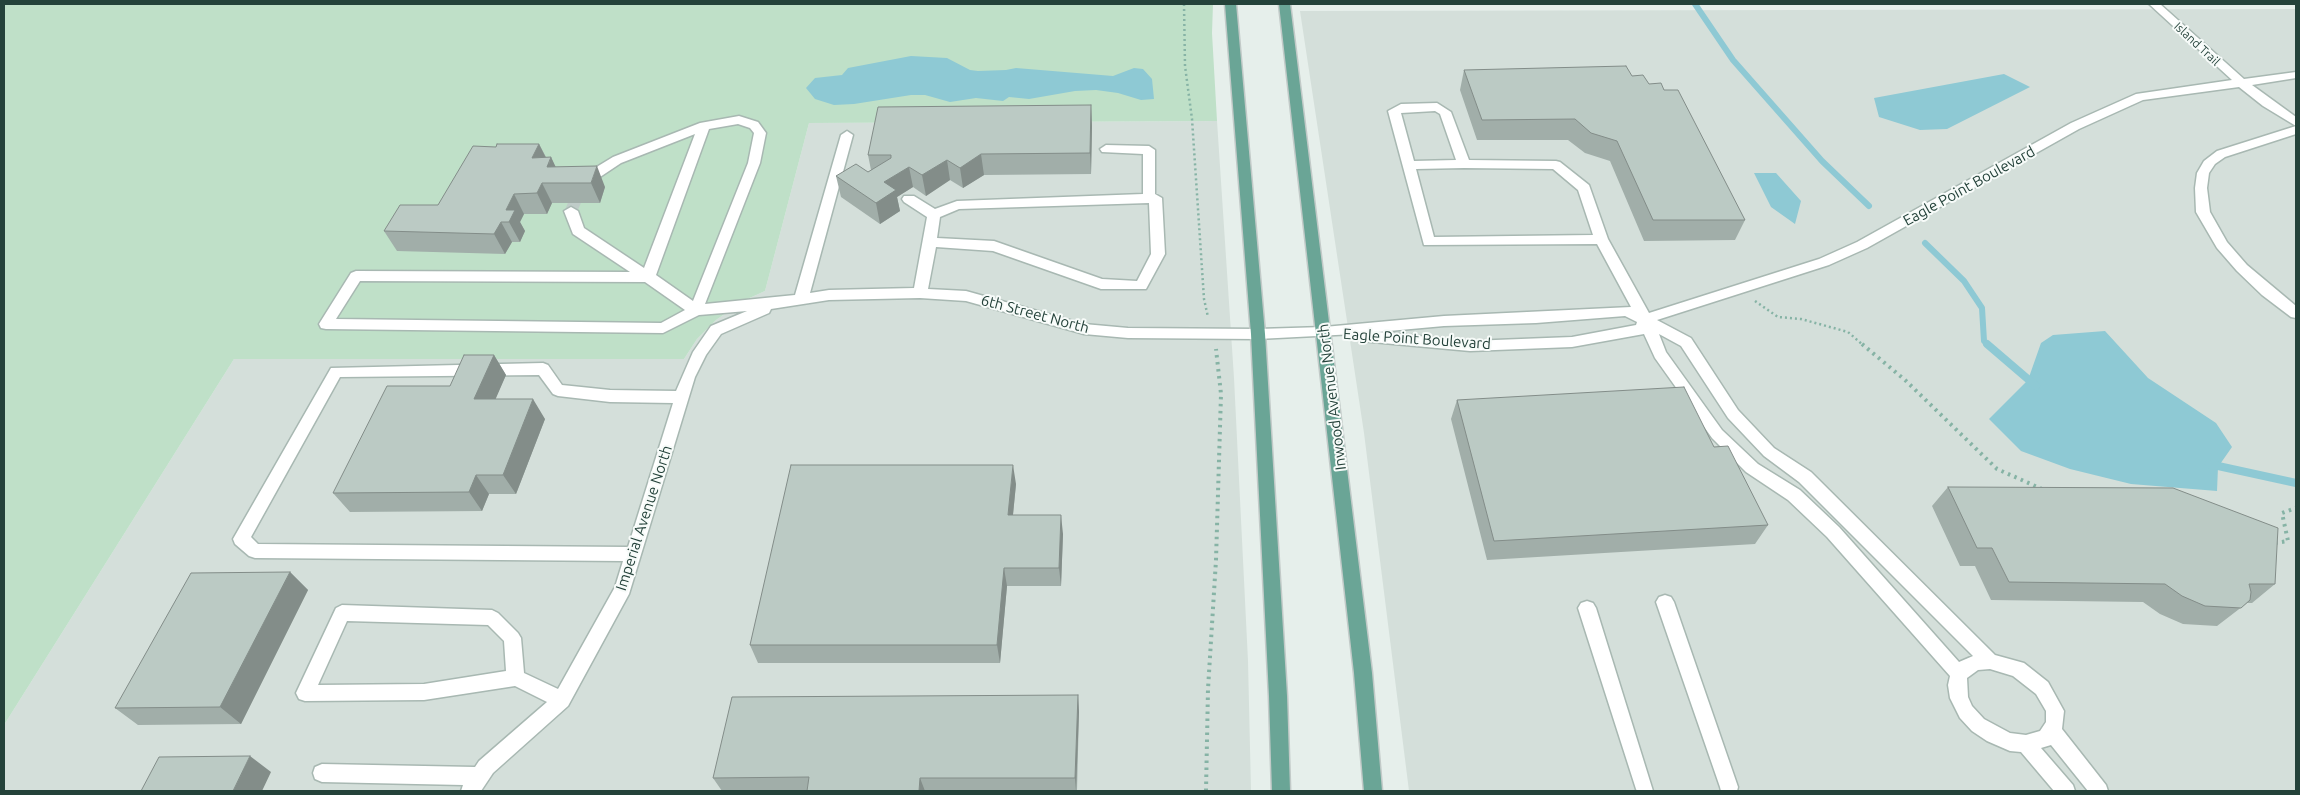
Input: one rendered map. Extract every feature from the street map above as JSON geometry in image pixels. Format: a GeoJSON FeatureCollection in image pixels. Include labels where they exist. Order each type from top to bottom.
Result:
{"type":"FeatureCollection","features":[{"type":"Feature","properties":{"kind":"main road"},"geometry":{"type":"LineString","coordinates":[[1230,4],[1258,334],[1282,791]]}},
{"type":"Feature","properties":{"kind":"main road","name":"Inwood Avenue North"},"geometry":{"type":"LineString","coordinates":[[1284,4],[1362,664],[1373,791]]}},
{"type":"Feature","properties":{"kind":"street","name":"Island Trail"},"geometry":{"type":"LineString","coordinates":[[2154,4],[2241,82],[2267,103],[2296,122]]}},
{"type":"Feature","properties":{"kind":"street","name":"Eagle Point Boulevard"},"geometry":{"type":"LineString","coordinates":[[1324,332],[1444,321],[1536,318],[1627,311],[1646,319],[1824,262],[1883,234],[2075,126],[2140,96],[2296,74]]}},
{"type":"Feature","properties":{"kind":"street"},"geometry":{"type":"LineString","coordinates":[[1464,164],[1445,112],[1437,107],[1401,108],[1394,111],[1429,242],[1601,239]]}},
{"type":"Feature","properties":{"kind":"street"},"geometry":{"type":"LineString","coordinates":[[579,192],[595,174],[617,160],[704,126],[740,120],[754,124],[760,133],[754,163],[696,310]]}},
{"type":"Feature","properties":{"kind":"street"},"geometry":{"type":"LineString","coordinates":[[648,277],[704,126]]}},
{"type":"Feature","properties":{"kind":"street"},"geometry":{"type":"LineString","coordinates":[[2296,130],[2221,154],[2210,161],[2203,173],[2201,188],[2203,212],[2222,245],[2242,268],[2267,291],[2296,313]]}},
{"type":"Feature","properties":{"kind":"street"},"geometry":{"type":"LineString","coordinates":[[801,299],[847,135]]}},
{"type":"Feature","properties":{"kind":"street"},"geometry":{"type":"LineString","coordinates":[[1106,149],[1149,150],[1149,198]]}},
{"type":"Feature","properties":{"kind":"street"},"geometry":{"type":"LineString","coordinates":[[1408,166],[1464,164],[1556,165],[1584,188],[1601,239],[1646,319],[1660,354],[1717,434],[1752,468],[1794,495],[1833,532],[1960,674]]}},
{"type":"Feature","properties":{"kind":"street"},"geometry":{"type":"LineString","coordinates":[[930,242],[994,246],[1101,284],[1141,286],[1158,254],[1155,198],[957,205],[934,215]]}},
{"type":"Feature","properties":{"kind":"street"},"geometry":{"type":"LineString","coordinates":[[909,199],[934,215]]}},
{"type":"Feature","properties":{"kind":"street"},"geometry":{"type":"LineString","coordinates":[[571,211],[578,231],[696,310]]}},
{"type":"Feature","properties":{"kind":"street"},"geometry":{"type":"LineString","coordinates":[[920,293],[934,215]]}},
{"type":"Feature","properties":{"kind":"street"},"geometry":{"type":"LineString","coordinates":[[648,277],[356,276],[326,324],[663,328],[696,310],[777,303]]}},
{"type":"Feature","properties":{"kind":"street","name":"6th Street North"},"geometry":{"type":"LineString","coordinates":[[777,303],[829,295],[920,293],[966,296],[1084,329],[1128,333],[1258,334],[1324,332]]}},
{"type":"Feature","properties":{"kind":"street","name":"Imperial Avenue North"},"geometry":{"type":"LineString","coordinates":[[475,784],[486,767],[562,700],[624,589],[688,377],[700,352],[716,330],[777,303]]}},
{"type":"Feature","properties":{"kind":"street","name":"Eagle Point Boulevard"},"geometry":{"type":"LineString","coordinates":[[1324,332],[1470,346],[1572,342],[1642,329],[1646,319]]}},
{"type":"Feature","properties":{"kind":"street"},"geometry":{"type":"LineString","coordinates":[[1646,319],[1686,342],[1733,414],[1763,445],[1791,469],[1805,477],[1990,661]]}},
{"type":"Feature","properties":{"kind":"street"},"geometry":{"type":"LineString","coordinates":[[634,554],[255,551],[241,539],[336,372],[543,369],[558,390],[610,396],[682,397]]}},
{"type":"Feature","properties":{"kind":"street"},"geometry":{"type":"LineString","coordinates":[[1665,602],[1729,787]]}},
{"type":"Feature","properties":{"kind":"street"},"geometry":{"type":"LineString","coordinates":[[1587,608],[1645,788]]}},
{"type":"Feature","properties":{"kind":"street"},"geometry":{"type":"LineString","coordinates":[[516,678],[512,638],[492,618],[342,613],[305,692],[424,692],[516,678],[562,700]]}},
{"type":"Feature","properties":{"kind":"street"},"geometry":{"type":"LineString","coordinates":[[1990,661],[2018,669],[2042,688],[2055,711],[2055,722],[2052,731],[2046,738],[2026,744],[2010,742],[1993,735],[1966,712],[1959,698],[1957,685],[1960,674],[1967,666],[1977,662],[1990,661]]}},
{"type":"Feature","properties":{"kind":"street"},"geometry":{"type":"LineString","coordinates":[[2052,731],[2099,791]]}},
{"type":"Feature","properties":{"kind":"street"},"geometry":{"type":"LineString","coordinates":[[2026,744],[2066,791]]}},
{"type":"Feature","properties":{"kind":"street"},"geometry":{"type":"LineString","coordinates":[[322,773],[475,784]]}},
{"type":"Feature","properties":{"kind":"path"},"geometry":{"type":"LineString","coordinates":[[1184,4],[1185,66],[1193,126],[1206,310]]}},
{"type":"Feature","properties":{"kind":"path"},"geometry":{"type":"LineString","coordinates":[[1740,289],[1778,317],[1801,318],[1848,332],[1905,380],[1997,469],[2049,492]]}},
{"type":"Feature","properties":{"kind":"path"},"geometry":{"type":"LineString","coordinates":[[1206,791],[1208,689],[1216,560],[1221,394],[1218,358]]}},
{"type":"Feature","properties":{"kind":"path"},"geometry":{"type":"LineString","coordinates":[[2270,544],[2288,541],[2282,513],[2296,508]]}},
{"type":"Feature","properties":{"kind":"shaded area"},"geometry":{"type":"Polygon","coordinates":[[[2296,9],[2296,791],[1409,791],[1364,433],[1300,11],[2296,9]]]}},
{"type":"Feature","properties":{"kind":"shaded area"},"geometry":{"type":"Polygon","coordinates":[[[1217,121],[1234,378],[1248,661],[1251,791],[4,791],[4,725],[234,359],[684,359],[697,339],[716,320],[743,301],[765,291],[809,123],[1217,121]]]}},
{"type":"Feature","properties":{"kind":"green space"},"geometry":{"type":"Polygon","coordinates":[[[4,4],[1213,4],[1212,33],[1217,121],[809,123],[765,291],[743,301],[716,320],[697,339],[684,359],[234,359],[4,725],[4,4]]]}},
{"type":"Feature","properties":{"kind":"water"},"geometry":{"type":"Polygon","coordinates":[[[911,56],[947,58],[970,70],[978,71],[1016,68],[1113,76],[1134,68],[1143,69],[1152,79],[1154,99],[1141,100],[1118,93],[1096,90],[1075,91],[1029,99],[1009,97],[1003,101],[976,98],[950,102],[925,95],[911,95],[854,104],[834,105],[815,99],[806,88],[815,78],[842,75],[848,68],[911,56]]]}},
{"type":"Feature","properties":{"kind":"water"},"geometry":{"type":"Polygon","coordinates":[[[2004,74],[2030,87],[1947,129],[1920,130],[1879,117],[1874,98],[2004,74]]]}},
{"type":"Feature","properties":{"kind":"water"},"geometry":{"type":"Polygon","coordinates":[[[1754,173],[1776,173],[1801,201],[1795,224],[1771,207],[1754,173]]]}},
{"type":"Feature","properties":{"kind":"water"},"geometry":{"type":"Polygon","coordinates":[[[2105,331],[2148,378],[2216,423],[2232,447],[2218,467],[2217,491],[2131,484],[2070,469],[2021,451],[1989,419],[2028,380],[2041,343],[2053,335],[2105,331]]]}},
{"type":"Feature","properties":{"kind":"building"},"geometry":{"type":"Polygon","coordinates":[[[1626,66],[1632,76],[1643,75],[1649,84],[1661,83],[1664,90],[1678,90],[1745,220],[1653,220],[1617,141],[1591,133],[1575,119],[1482,120],[1464,70],[1626,66]]]}},
{"type":"Feature","properties":{"kind":"building"},"geometry":{"type":"Polygon","coordinates":[[[1091,105],[1090,153],[981,154],[960,168],[947,160],[922,175],[909,167],[884,182],[896,190],[876,203],[836,176],[856,164],[868,172],[891,158],[891,155],[868,155],[878,107],[1091,105]]]}},
{"type":"Feature","properties":{"kind":"building"},"geometry":{"type":"Polygon","coordinates":[[[497,144],[539,144],[532,158],[551,157],[547,167],[597,166],[591,183],[542,183],[537,193],[514,194],[506,210],[515,210],[509,222],[501,222],[494,234],[384,231],[400,205],[438,205],[473,146],[496,147],[497,144]]]}},
{"type":"Feature","properties":{"kind":"building"},"geometry":{"type":"Polygon","coordinates":[[[464,355],[494,355],[474,399],[533,399],[503,475],[476,475],[469,492],[333,493],[387,386],[450,386],[464,355]]]}},
{"type":"Feature","properties":{"kind":"building"},"geometry":{"type":"Polygon","coordinates":[[[1684,387],[1714,447],[1728,446],[1768,525],[1494,541],[1457,400],[1684,387]]]}},
{"type":"Feature","properties":{"kind":"building"},"geometry":{"type":"Polygon","coordinates":[[[791,465],[1013,465],[1008,515],[1061,515],[1059,568],[1004,568],[997,645],[750,645],[791,465]]]}},
{"type":"Feature","properties":{"kind":"building"},"geometry":{"type":"Polygon","coordinates":[[[1948,487],[2173,488],[2278,528],[2275,584],[2249,584],[2250,600],[2241,608],[2205,606],[2182,596],[2165,584],[2009,582],[1992,548],[1977,548],[1948,487]]]}},
{"type":"Feature","properties":{"kind":"building"},"geometry":{"type":"Polygon","coordinates":[[[290,572],[220,707],[115,708],[191,573],[290,572]]]}},
{"type":"Feature","properties":{"kind":"building"},"geometry":{"type":"Polygon","coordinates":[[[1078,695],[1075,778],[920,778],[919,791],[807,791],[809,777],[713,778],[732,697],[1078,695]]]}},
{"type":"Feature","properties":{"kind":"building"},"geometry":{"type":"Polygon","coordinates":[[[250,756],[233,791],[141,791],[159,757],[250,756]]]}},
{"type":"Feature","properties":{"kind":"waterway"},"geometry":{"type":"LineString","coordinates":[[1695,4],[1733,60],[1822,161],[1869,206]]}},
{"type":"Feature","properties":{"kind":"waterway"},"geometry":{"type":"LineString","coordinates":[[1925,243],[1964,281],[1982,308],[1984,341],[1987,344]]}},
{"type":"Feature","properties":{"kind":"waterway"},"geometry":{"type":"LineString","coordinates":[[1987,344],[2036,386]]}},
{"type":"Feature","properties":{"kind":"waterway"},"geometry":{"type":"LineString","coordinates":[[2209,464],[2296,483]]}},
{"type":"Feature","properties":{"kind":"tunnel"},"geometry":{"type":"LineString","coordinates":[[571,211],[579,192]]}}]}
